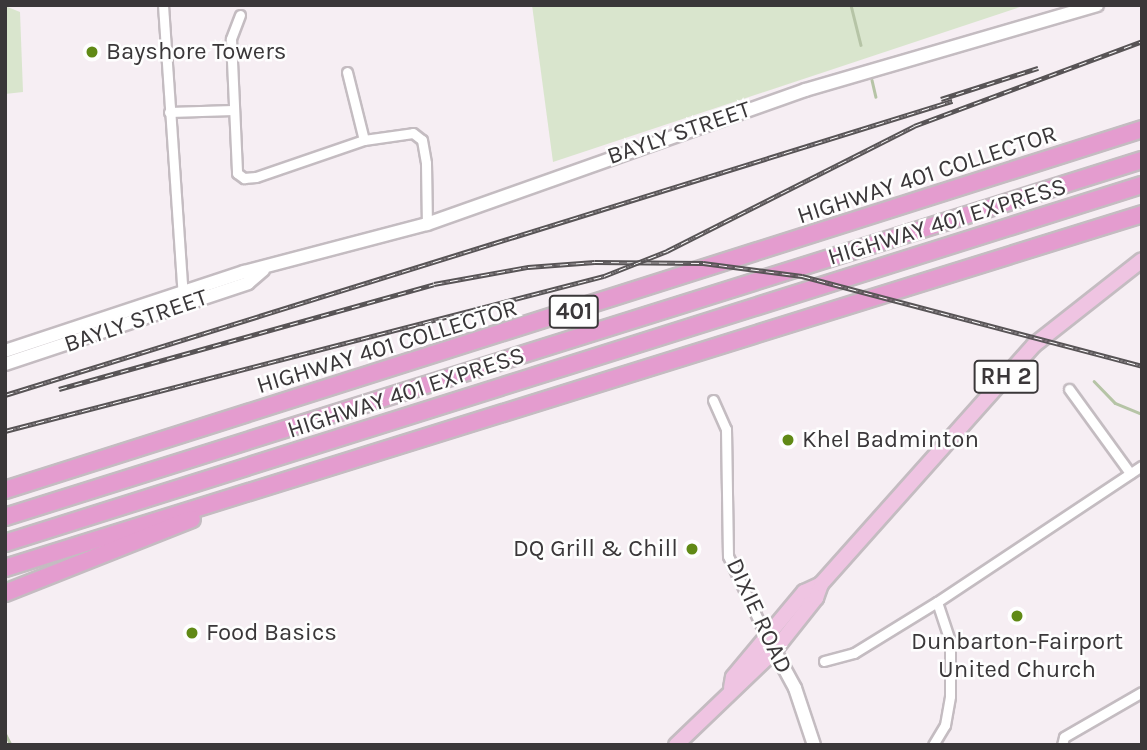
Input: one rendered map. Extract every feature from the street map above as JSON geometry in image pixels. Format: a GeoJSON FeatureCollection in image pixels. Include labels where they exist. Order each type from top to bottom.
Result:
{"type":"FeatureCollection","features":[{"type":"Feature","properties":{"kind":"highway","name":"HIGHWAY 401 COLLECTOR"},"geometry":{"type":"LineString","coordinates":[[5,491],[1142,129]]}},
{"type":"Feature","properties":{"kind":"highway","name":"HIGHWAY 401 EXPRESS"},"geometry":{"type":"LineString","coordinates":[[5,517],[1142,160]]}},
{"type":"Feature","properties":{"kind":"highway","name":"HIGHWAY 401 EXPRESS"},"geometry":{"type":"LineString","coordinates":[[5,543],[1142,185]]}},
{"type":"Feature","properties":{"kind":"highway"},"geometry":{"type":"LineString","coordinates":[[5,568],[1142,214]]}},
{"type":"Feature","properties":{"kind":"highway"},"geometry":{"type":"LineString","coordinates":[[5,593],[271,486]]}},
{"type":"Feature","properties":{"kind":"main road","name":"BAYLY STREET"},"geometry":{"type":"LineString","coordinates":[[5,365],[263,270],[427,224],[805,90],[1097,5]]}},
{"type":"Feature","properties":{"kind":"main road","name":"RH 2"},"geometry":{"type":"LineString","coordinates":[[676,745],[731,688],[743,683],[771,644],[816,598],[821,584],[1034,345],[1142,260]]}},
{"type":"Feature","properties":{"kind":"main road","name":"BAYLY STREET"},"geometry":{"type":"LineString","coordinates":[[5,351],[183,299]]}},
{"type":"Feature","properties":{"kind":"main road","name":"DIXIE ROAD"},"geometry":{"type":"LineString","coordinates":[[771,644],[795,688],[814,745]]}},
{"type":"Feature","properties":{"kind":"street"},"geometry":{"type":"LineString","coordinates":[[163,5],[183,299]]}},
{"type":"Feature","properties":{"kind":"street"},"geometry":{"type":"LineString","coordinates":[[240,15],[231,39],[235,163],[244,178],[364,139],[402,132],[422,140],[427,224]]}},
{"type":"Feature","properties":{"kind":"street"},"geometry":{"type":"LineString","coordinates":[[347,72],[364,139]]}},
{"type":"Feature","properties":{"kind":"street"},"geometry":{"type":"LineString","coordinates":[[169,112],[233,110]]}},
{"type":"Feature","properties":{"kind":"street"},"geometry":{"type":"LineString","coordinates":[[1069,389],[1130,473]]}},
{"type":"Feature","properties":{"kind":"street","name":"DIXIE ROAD"},"geometry":{"type":"LineString","coordinates":[[713,400],[726,429],[728,556],[771,644]]}},
{"type":"Feature","properties":{"kind":"street"},"geometry":{"type":"LineString","coordinates":[[824,661],[854,653],[937,602],[1142,466]]}},
{"type":"Feature","properties":{"kind":"street"},"geometry":{"type":"LineString","coordinates":[[933,745],[945,725],[950,683],[950,641],[937,602]]}},
{"type":"Feature","properties":{"kind":"street"},"geometry":{"type":"LineString","coordinates":[[1062,745],[1064,737],[1142,692]]}},
{"type":"Feature","properties":{"kind":"green space"},"geometry":{"type":"Polygon","coordinates":[[[532,5],[1026,5],[553,162],[532,5]]]}},
{"type":"Feature","properties":{"kind":"green space"},"geometry":{"type":"Polygon","coordinates":[[[5,6],[20,12],[23,92],[5,94],[5,6]]]}},
{"type":"Feature","properties":{"kind":"waterway"},"geometry":{"type":"LineString","coordinates":[[851,5],[861,45]]}},
{"type":"Feature","properties":{"kind":"waterway"},"geometry":{"type":"LineString","coordinates":[[872,80],[876,97]]}},
{"type":"Feature","properties":{"kind":"waterway"},"geometry":{"type":"LineString","coordinates":[[1094,381],[1115,403],[1142,414]]}},
{"type":"Feature","properties":{"kind":"waterway"},"geometry":{"type":"LineString","coordinates":[[5,733],[11,745]]}},
{"type":"Feature","properties":{"kind":"railway"},"geometry":{"type":"LineString","coordinates":[[5,431],[604,276],[667,251],[914,126],[1142,41]]}},
{"type":"Feature","properties":{"kind":"railway"},"geometry":{"type":"LineString","coordinates":[[941,99],[1038,68]]}},
{"type":"Feature","properties":{"kind":"railway"},"geometry":{"type":"LineString","coordinates":[[5,395],[952,101]]}},
{"type":"Feature","properties":{"kind":"railway"},"geometry":{"type":"LineString","coordinates":[[59,389],[434,284],[528,267],[595,262],[703,263],[802,276],[1142,366]]}},
{"type":"Feature","properties":{"kind":"place","name":"Bayshore Towers"},"geometry":{"type":"Point","coordinates":[92,52]}},
{"type":"Feature","properties":{"kind":"place","name":"Khel Badminton"},"geometry":{"type":"Point","coordinates":[788,440]}},
{"type":"Feature","properties":{"kind":"place","name":"DQ Grill & Chill"},"geometry":{"type":"Point","coordinates":[692,549]}},
{"type":"Feature","properties":{"kind":"place","name":"Dunbarton-Fairport United Church"},"geometry":{"type":"Point","coordinates":[1017,616]}},
{"type":"Feature","properties":{"kind":"place","name":"Food Basics"},"geometry":{"type":"Point","coordinates":[192,633]}}]}
